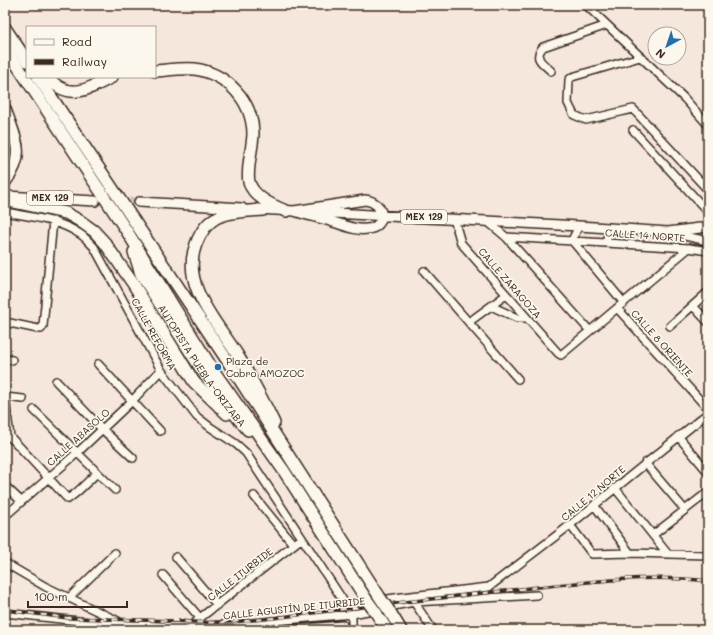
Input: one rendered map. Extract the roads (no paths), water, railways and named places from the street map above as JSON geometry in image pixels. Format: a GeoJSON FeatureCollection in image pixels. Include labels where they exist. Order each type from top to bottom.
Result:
{"type":"FeatureCollection","features":[{"type":"Feature","properties":{"kind":"highway"},"geometry":{"type":"LineString","coordinates":[[5,23],[26,49]]}},
{"type":"Feature","properties":{"kind":"highway"},"geometry":{"type":"LineString","coordinates":[[5,28],[26,60]]}},
{"type":"Feature","properties":{"kind":"highway","name":"AUTOPISTA PUEBLA-ORIZABA"},"geometry":{"type":"LineString","coordinates":[[5,47],[128,233],[213,370],[284,471],[387,630]]}},
{"type":"Feature","properties":{"kind":"highway"},"geometry":{"type":"LineString","coordinates":[[156,71],[193,69],[207,72],[223,80],[237,91],[246,103],[253,134],[249,164],[249,182],[255,191],[269,205],[290,211]]}},
{"type":"Feature","properties":{"kind":"highway","name":"AUTOPISTA PUEBLA-ORIZABA"},"geometry":{"type":"LineString","coordinates":[[39,78],[227,360],[401,630]]}},
{"type":"Feature","properties":{"kind":"highway"},"geometry":{"type":"LineString","coordinates":[[49,78],[60,88],[71,92],[81,91],[110,78]]}},
{"type":"Feature","properties":{"kind":"highway"},"geometry":{"type":"LineString","coordinates":[[5,109],[18,154],[13,172],[5,182]]}},
{"type":"Feature","properties":{"kind":"highway"},"geometry":{"type":"LineString","coordinates":[[5,200],[66,213],[94,231],[105,243],[134,285],[194,382],[227,414]]}},
{"type":"Feature","properties":{"kind":"highway"},"geometry":{"type":"LineString","coordinates":[[264,210],[227,214],[212,220],[197,240],[193,254],[192,270],[196,289],[206,308],[237,354],[259,391],[280,438],[302,478]]}},
{"type":"Feature","properties":{"kind":"highway","name":"AUTOPISTA PUEBLA-ORIZABA"},"geometry":{"type":"LineString","coordinates":[[128,233],[141,274],[162,318],[200,378],[227,414],[284,471]]}},
{"type":"Feature","properties":{"kind":"highway","name":"AUTOPISTA PUEBLA-ORIZABA"},"geometry":{"type":"LineString","coordinates":[[155,252],[162,272],[186,319],[272,443],[302,478]]}},
{"type":"Feature","properties":{"kind":"highway","name":"AUTOPISTA PUEBLA-ORIZABA"},"geometry":{"type":"LineString","coordinates":[[141,274],[205,375],[230,410],[284,471]]}},
{"type":"Feature","properties":{"kind":"main road","name":"MEX 129"},"geometry":{"type":"LineString","coordinates":[[5,196],[95,201]]}},
{"type":"Feature","properties":{"kind":"main road"},"geometry":{"type":"LineString","coordinates":[[365,200],[372,201],[377,205],[381,210],[381,215],[380,222],[375,227],[362,230],[290,211],[365,200]]}},
{"type":"Feature","properties":{"kind":"main road","name":"MEX 129"},"geometry":{"type":"LineString","coordinates":[[139,202],[668,232],[708,226]]}},
{"type":"Feature","properties":{"kind":"street"},"geometry":{"type":"LineString","coordinates":[[586,5],[684,98],[708,125]]}},
{"type":"Feature","properties":{"kind":"street"},"geometry":{"type":"LineString","coordinates":[[551,71],[540,61],[538,57],[538,53],[543,47],[607,26]]}},
{"type":"Feature","properties":{"kind":"street"},"geometry":{"type":"LineString","coordinates":[[640,57],[572,77],[569,80],[568,103],[574,115],[586,120],[633,109],[708,190]]}},
{"type":"Feature","properties":{"kind":"street"},"geometry":{"type":"LineString","coordinates":[[633,130],[708,212]]}},
{"type":"Feature","properties":{"kind":"street","name":"CALLE REFORMA"},"geometry":{"type":"LineString","coordinates":[[5,212],[53,221],[65,225],[81,235],[94,247],[161,370],[197,417],[236,444],[246,453],[346,605],[350,614]]}},
{"type":"Feature","properties":{"kind":"street","name":"CALLE ZARAGOZA"},"geometry":{"type":"LineString","coordinates":[[454,219],[461,243],[561,355]]}},
{"type":"Feature","properties":{"kind":"street"},"geometry":{"type":"LineString","coordinates":[[5,322],[38,329],[41,329],[43,326],[53,221]]}},
{"type":"Feature","properties":{"kind":"street"},"geometry":{"type":"LineString","coordinates":[[487,221],[506,237],[590,331]]}},
{"type":"Feature","properties":{"kind":"street"},"geometry":{"type":"LineString","coordinates":[[572,240],[579,226]]}},
{"type":"Feature","properties":{"kind":"street"},"geometry":{"type":"LineString","coordinates":[[605,242],[611,228]]}},
{"type":"Feature","properties":{"kind":"street"},"geometry":{"type":"LineString","coordinates":[[668,232],[708,242]]}},
{"type":"Feature","properties":{"kind":"street","name":"CALLE 14 NORTE"},"geometry":{"type":"LineString","coordinates":[[506,237],[689,248]]}},
{"type":"Feature","properties":{"kind":"street","name":"CALLE 8 ORIENTE"},"geometry":{"type":"LineString","coordinates":[[572,240],[624,303]]}},
{"type":"Feature","properties":{"kind":"street"},"geometry":{"type":"LineString","coordinates":[[700,250],[708,242]]}},
{"type":"Feature","properties":{"kind":"street"},"geometry":{"type":"LineString","coordinates":[[689,248],[708,251]]}},
{"type":"Feature","properties":{"kind":"street","name":"CALLE 14 NORTE"},"geometry":{"type":"LineString","coordinates":[[561,355],[689,248]]}},
{"type":"Feature","properties":{"kind":"street"},"geometry":{"type":"LineString","coordinates":[[424,271],[518,379]]}},
{"type":"Feature","properties":{"kind":"street"},"geometry":{"type":"LineString","coordinates":[[670,326],[708,292]]}},
{"type":"Feature","properties":{"kind":"street"},"geometry":{"type":"LineString","coordinates":[[469,322],[506,295]]}},
{"type":"Feature","properties":{"kind":"street"},"geometry":{"type":"LineString","coordinates":[[491,306],[517,318],[527,318]]}},
{"type":"Feature","properties":{"kind":"street"},"geometry":{"type":"LineString","coordinates":[[693,306],[708,322]]}},
{"type":"Feature","properties":{"kind":"street","name":"CALLE 8 ORIENTE"},"geometry":{"type":"LineString","coordinates":[[617,308],[708,410]]}},
{"type":"Feature","properties":{"kind":"street"},"geometry":{"type":"LineString","coordinates":[[98,364],[160,431]]}},
{"type":"Feature","properties":{"kind":"street","name":"CALLE ABASOLO"},"geometry":{"type":"LineString","coordinates":[[5,516],[77,453],[161,370]]}},
{"type":"Feature","properties":{"kind":"street"},"geometry":{"type":"LineString","coordinates":[[56,381],[102,429],[133,458]]}},
{"type":"Feature","properties":{"kind":"street"},"geometry":{"type":"LineString","coordinates":[[23,400],[5,397],[7,437],[16,443],[68,499],[97,473]]}},
{"type":"Feature","properties":{"kind":"street"},"geometry":{"type":"LineString","coordinates":[[34,410],[115,490]]}},
{"type":"Feature","properties":{"kind":"street","name":"CALLE 12 NORTE"},"geometry":{"type":"LineString","coordinates":[[346,605],[490,587],[570,525],[708,413]]}},
{"type":"Feature","properties":{"kind":"street"},"geometry":{"type":"LineString","coordinates":[[678,436],[708,472]]}},
{"type":"Feature","properties":{"kind":"street"},"geometry":{"type":"LineString","coordinates":[[645,463],[685,510]]}},
{"type":"Feature","properties":{"kind":"street"},"geometry":{"type":"LineString","coordinates":[[5,486],[21,501]]}},
{"type":"Feature","properties":{"kind":"street"},"geometry":{"type":"LineString","coordinates":[[615,488],[667,553]]}},
{"type":"Feature","properties":{"kind":"street"},"geometry":{"type":"LineString","coordinates":[[653,535],[708,492]]}},
{"type":"Feature","properties":{"kind":"street"},"geometry":{"type":"LineString","coordinates":[[254,496],[293,544]]}},
{"type":"Feature","properties":{"kind":"street"},"geometry":{"type":"LineString","coordinates":[[594,505],[630,553]]}},
{"type":"Feature","properties":{"kind":"street"},"geometry":{"type":"LineString","coordinates":[[570,525],[592,554],[704,554],[708,547]]}},
{"type":"Feature","properties":{"kind":"street","name":"CALLE ITURBIDE"},"geometry":{"type":"LineString","coordinates":[[191,627],[200,618],[302,538]]}},
{"type":"Feature","properties":{"kind":"street"},"geometry":{"type":"LineString","coordinates":[[69,598],[115,553]]}},
{"type":"Feature","properties":{"kind":"street"},"geometry":{"type":"LineString","coordinates":[[176,557],[217,605]]}},
{"type":"Feature","properties":{"kind":"street"},"geometry":{"type":"LineString","coordinates":[[5,563],[46,587],[125,624],[133,630]]}},
{"type":"Feature","properties":{"kind":"street"},"geometry":{"type":"LineString","coordinates":[[163,575],[200,618]]}},
{"type":"Feature","properties":{"kind":"street","name":"CALLE AGUSTÍN DE ITURBIDE"},"geometry":{"type":"LineString","coordinates":[[5,613],[106,624],[191,627],[350,614],[414,602],[537,595]]}},
{"type":"Feature","properties":{"kind":"street"},"geometry":{"type":"LineString","coordinates":[[414,602],[433,630]]}},
{"type":"Feature","properties":{"kind":"street"},"geometry":{"type":"LineString","coordinates":[[281,630],[342,627],[350,614]]}},
{"type":"Feature","properties":{"kind":"street"},"geometry":{"type":"LineString","coordinates":[[350,614],[352,630]]}},
{"type":"Feature","properties":{"kind":"tunnel"},"geometry":{"type":"LineString","coordinates":[[116,201],[139,202]]}},
{"type":"Feature","properties":{"kind":"railway"},"geometry":{"type":"LineString","coordinates":[[5,610],[68,618],[235,622],[544,586],[614,580],[661,578],[708,581]]}},
{"type":"Feature","properties":{"kind":"place","name":"Plaza de Cobro AMOZOC"},"geometry":{"type":"Point","coordinates":[218,367]}}]}
